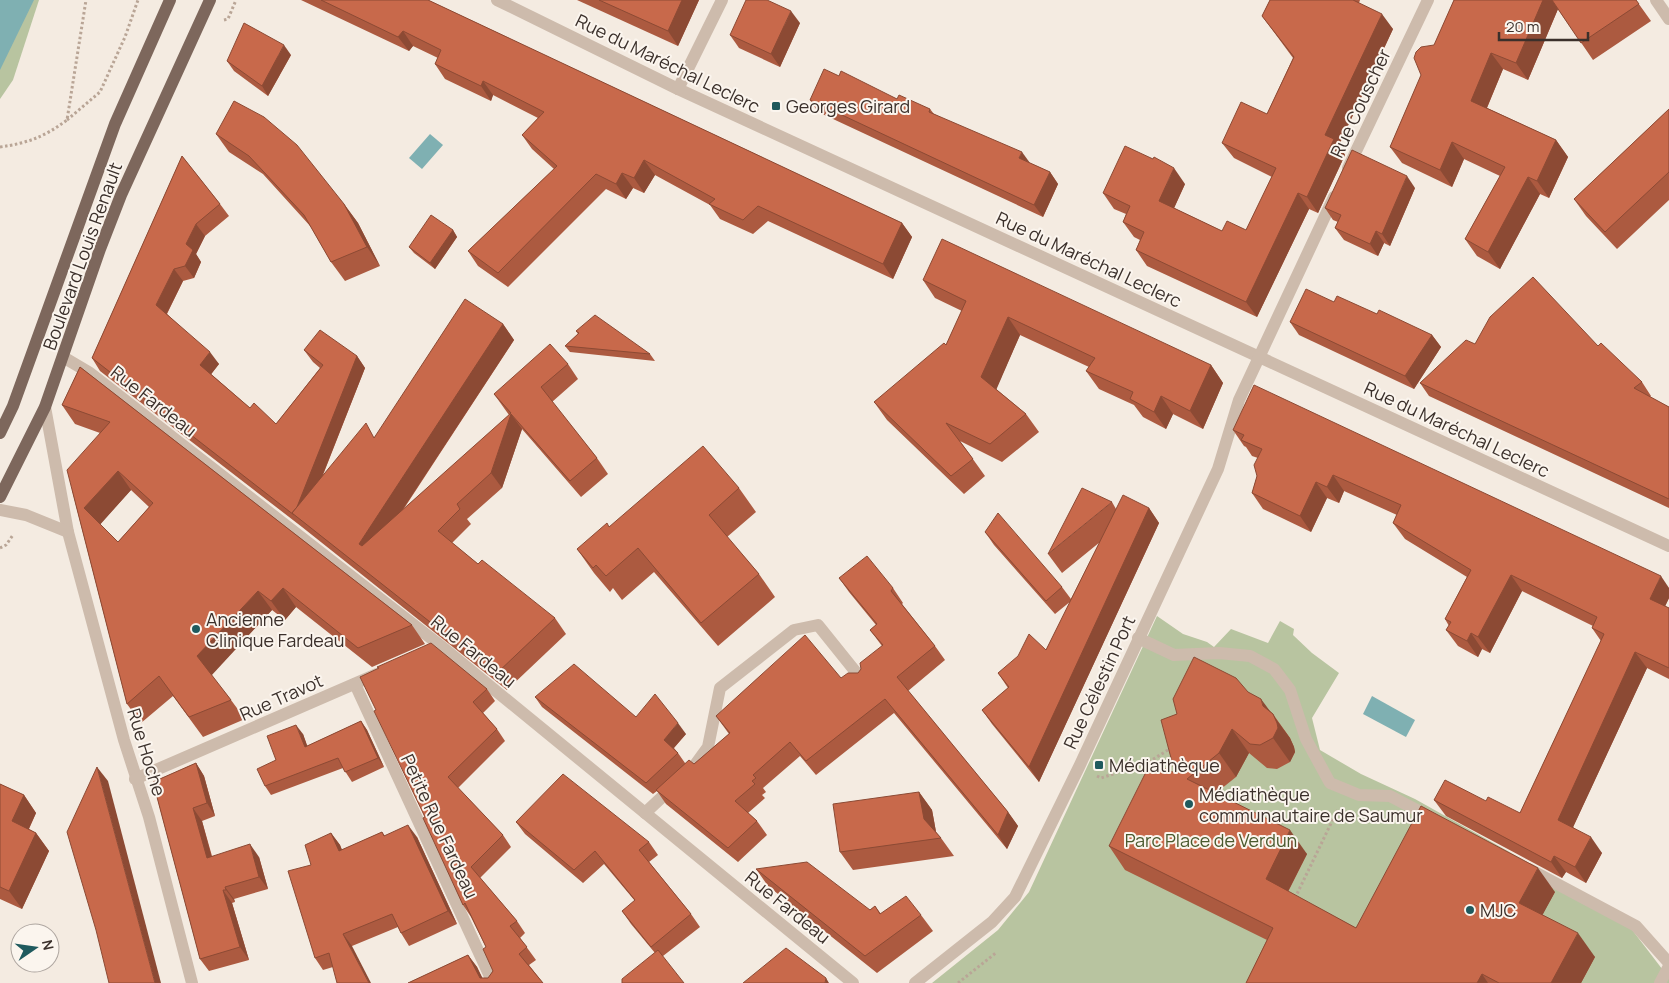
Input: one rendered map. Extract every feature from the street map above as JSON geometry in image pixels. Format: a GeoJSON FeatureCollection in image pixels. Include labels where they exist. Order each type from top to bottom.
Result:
{"type":"FeatureCollection","features":[{"type":"Feature","properties":{"kind":"main road","name":"Boulevard Louis Renault"},"geometry":{"type":"LineString","coordinates":[[0,433],[13,406],[114,124],[170,0]]}},
{"type":"Feature","properties":{"kind":"main road","name":"Boulevard Louis Renault"},"geometry":{"type":"LineString","coordinates":[[0,497],[46,407],[100,249],[121,195],[210,0]]}},
{"type":"Feature","properties":{"kind":"street","name":"Rue du Maréchal Leclerc"},"geometry":{"type":"LineString","coordinates":[[497,0],[678,89],[1669,546]]}},
{"type":"Feature","properties":{"kind":"street"},"geometry":{"type":"LineString","coordinates":[[678,89],[722,0]]}},
{"type":"Feature","properties":{"kind":"street","name":"Rue Couscher"},"geometry":{"type":"LineString","coordinates":[[1258,356],[1428,0]]}},
{"type":"Feature","properties":{"kind":"street"},"geometry":{"type":"LineString","coordinates":[[1656,0],[1669,19]]}},
{"type":"Feature","properties":{"kind":"street","name":"Rue Célestin Port"},"geometry":{"type":"LineString","coordinates":[[915,983],[992,922],[1014,897],[1079,767],[1218,469],[1239,400],[1258,356]]}},
{"type":"Feature","properties":{"kind":"street","name":"Rue Fardeau"},"geometry":{"type":"LineString","coordinates":[[63,357],[98,380],[441,646],[854,983]]}},
{"type":"Feature","properties":{"kind":"street","name":"Rue Hoche"},"geometry":{"type":"LineString","coordinates":[[46,407],[68,532],[135,778],[149,817],[192,983]]}},
{"type":"Feature","properties":{"kind":"street"},"geometry":{"type":"LineString","coordinates":[[0,510],[26,515],[68,532]]}},
{"type":"Feature","properties":{"kind":"street"},"geometry":{"type":"LineString","coordinates":[[645,813],[692,769],[708,746],[720,688],[794,630],[818,625],[863,681]]}},
{"type":"Feature","properties":{"kind":"street"},"geometry":{"type":"LineString","coordinates":[[1138,638],[1174,655],[1219,653],[1250,656],[1274,669],[1290,690],[1306,739],[1330,783],[1359,795],[1390,796],[1441,823]]}},
{"type":"Feature","properties":{"kind":"street"},"geometry":{"type":"LineString","coordinates":[[426,653],[441,646]]}},
{"type":"Feature","properties":{"kind":"street","name":"Rue Travot"},"geometry":{"type":"LineString","coordinates":[[135,778],[390,668]]}},
{"type":"Feature","properties":{"kind":"street","name":"Petite Rue Fardeau"},"geometry":{"type":"LineString","coordinates":[[355,684],[493,983]]}},
{"type":"Feature","properties":{"kind":"street"},"geometry":{"type":"LineString","coordinates":[[1518,863],[1636,926],[1669,964],[1660,983]]}},
{"type":"Feature","properties":{"kind":"path"},"geometry":{"type":"LineString","coordinates":[[66,120],[86,0]]}},
{"type":"Feature","properties":{"kind":"path"},"geometry":{"type":"LineString","coordinates":[[0,147],[25,144],[50,132],[100,92],[125,37],[138,0]]}},
{"type":"Feature","properties":{"kind":"path"},"geometry":{"type":"LineString","coordinates":[[1079,767],[1101,778],[1147,763],[1168,750],[1172,742]]}},
{"type":"Feature","properties":{"kind":"path"},"geometry":{"type":"LineString","coordinates":[[1292,904],[1348,791]]}},
{"type":"Feature","properties":{"kind":"path"},"geometry":{"type":"LineString","coordinates":[[958,983],[997,952]]}},
{"type":"Feature","properties":{"kind":"green space"},"geometry":{"type":"Polygon","coordinates":[[[0,0],[39,0],[13,80],[0,99],[0,0]]]}},
{"type":"Feature","properties":{"kind":"green space","name":"Parc Place de Verdun"},"geometry":{"type":"Polygon","coordinates":[[[1157,616],[1183,634],[1207,642],[1214,647],[1231,629],[1268,643],[1280,621],[1294,629],[1293,635],[1312,653],[1339,673],[1312,718],[1320,750],[1361,774],[1415,799],[1620,914],[1669,978],[1669,983],[932,983],[998,930],[1029,892],[1157,616]]]}},
{"type":"Feature","properties":{"kind":"water"},"geometry":{"type":"Polygon","coordinates":[[[0,0],[34,0],[0,70],[0,0]]]}},
{"type":"Feature","properties":{"kind":"water"},"geometry":{"type":"Polygon","coordinates":[[[430,134],[443,145],[422,169],[409,158],[430,134]]]}},
{"type":"Feature","properties":{"kind":"water"},"geometry":{"type":"Polygon","coordinates":[[[1372,696],[1415,720],[1406,737],[1363,714],[1372,696]]]}},
{"type":"Feature","properties":{"kind":"building"},"geometry":{"type":"Polygon","coordinates":[[[321,0],[428,0],[902,223],[883,264],[758,206],[743,220],[709,204],[715,199],[644,160],[634,178],[622,173],[616,184],[596,174],[498,273],[468,251],[557,166],[522,135],[544,112],[483,81],[481,86],[435,64],[441,50],[403,31],[398,37],[321,0]]]}},
{"type":"Feature","properties":{"kind":"building"},"geometry":{"type":"Polygon","coordinates":[[[599,0],[682,0],[668,31],[599,0]]]}},
{"type":"Feature","properties":{"kind":"building"},"geometry":{"type":"Polygon","coordinates":[[[746,0],[767,0],[791,11],[771,54],[730,35],[746,0]]]}},
{"type":"Feature","properties":{"kind":"building"},"geometry":{"type":"Polygon","coordinates":[[[1270,0],[1353,0],[1382,14],[1325,135],[1334,139],[1307,197],[1298,193],[1246,302],[1136,250],[1144,232],[1123,222],[1130,206],[1103,193],[1125,146],[1153,159],[1154,157],[1174,168],[1159,201],[1222,231],[1227,221],[1246,230],[1276,168],[1222,143],[1241,102],[1267,114],[1294,57],[1262,16],[1270,0]]]}},
{"type":"Feature","properties":{"kind":"building"},"geometry":{"type":"Polygon","coordinates":[[[1454,0],[1543,0],[1516,63],[1491,53],[1471,101],[1556,140],[1537,181],[1528,177],[1488,252],[1465,239],[1505,167],[1452,142],[1440,170],[1390,147],[1421,75],[1414,58],[1416,52],[1421,47],[1434,45],[1454,0]]]}},
{"type":"Feature","properties":{"kind":"building"},"geometry":{"type":"Polygon","coordinates":[[[1552,0],[1636,0],[1639,4],[1581,43],[1552,0]]]}},
{"type":"Feature","properties":{"kind":"building"},"geometry":{"type":"Polygon","coordinates":[[[244,23],[284,45],[262,86],[227,61],[244,23]]]}},
{"type":"Feature","properties":{"kind":"building"},"geometry":{"type":"Polygon","coordinates":[[[824,69],[839,76],[841,71],[897,99],[899,95],[930,109],[929,112],[1022,152],[1019,158],[1050,172],[1034,205],[810,100],[824,69]]]}},
{"type":"Feature","properties":{"kind":"building"},"geometry":{"type":"Polygon","coordinates":[[[234,101],[264,117],[297,145],[344,204],[367,247],[331,262],[304,215],[249,156],[216,134],[234,101]]]}},
{"type":"Feature","properties":{"kind":"building"},"geometry":{"type":"Polygon","coordinates":[[[1669,109],[1669,172],[1605,232],[1574,199],[1669,109]]]}},
{"type":"Feature","properties":{"kind":"building"},"geometry":{"type":"Polygon","coordinates":[[[1352,150],[1407,176],[1382,234],[1376,231],[1370,244],[1335,228],[1341,215],[1325,208],[1352,150]]]}},
{"type":"Feature","properties":{"kind":"building"},"geometry":{"type":"Polygon","coordinates":[[[182,156],[220,204],[196,224],[186,244],[193,250],[185,266],[174,269],[156,305],[210,352],[200,365],[250,408],[254,403],[276,424],[323,365],[304,350],[320,330],[357,356],[297,507],[292,513],[294,515],[92,358],[182,156]]]}},
{"type":"Feature","properties":{"kind":"building"},"geometry":{"type":"Polygon","coordinates":[[[431,215],[453,230],[430,263],[409,247],[431,215]]]}},
{"type":"Feature","properties":{"kind":"building"},"geometry":{"type":"Polygon","coordinates":[[[942,239],[1211,365],[1190,411],[1161,396],[1154,412],[1130,399],[1133,392],[1086,371],[1095,358],[1008,317],[981,377],[1026,414],[990,444],[946,423],[973,459],[951,476],[874,402],[944,343],[946,345],[966,301],[923,280],[942,239]]]}},
{"type":"Feature","properties":{"kind":"building"},"geometry":{"type":"Polygon","coordinates":[[[1533,277],[1598,346],[1601,343],[1642,382],[1634,388],[1669,407],[1669,499],[1420,383],[1466,340],[1475,344],[1490,317],[1533,277]]]}},
{"type":"Feature","properties":{"kind":"building"},"geometry":{"type":"Polygon","coordinates":[[[1306,289],[1334,302],[1337,296],[1377,314],[1379,310],[1432,335],[1405,376],[1290,322],[1306,289]]]}},
{"type":"Feature","properties":{"kind":"building"},"geometry":{"type":"Polygon","coordinates":[[[465,299],[503,324],[359,544],[362,546],[511,413],[494,394],[550,344],[568,364],[541,387],[597,458],[570,481],[511,414],[491,473],[457,504],[460,509],[438,531],[478,564],[482,560],[555,618],[496,674],[292,513],[366,423],[374,438],[465,299]]]}},
{"type":"Feature","properties":{"kind":"building"},"geometry":{"type":"Polygon","coordinates":[[[595,315],[650,354],[565,346],[579,333],[576,331],[595,315]]]}},
{"type":"Feature","properties":{"kind":"building"},"geometry":{"type":"Polygon","coordinates":[[[80,367],[412,625],[358,648],[283,588],[271,601],[258,591],[197,656],[231,700],[189,717],[159,676],[127,704],[67,470],[110,422],[62,405],[80,367]],[[118,471],[84,508],[118,542],[153,503],[118,471]]]}},
{"type":"Feature","properties":{"kind":"building"},"geometry":{"type":"Polygon","coordinates":[[[1254,385],[1661,576],[1650,599],[1669,608],[1669,668],[1635,652],[1558,820],[1591,837],[1575,867],[1554,856],[1551,862],[1434,800],[1445,780],[1486,801],[1488,797],[1520,813],[1604,634],[1592,628],[1597,617],[1511,575],[1478,637],[1471,633],[1467,641],[1446,630],[1451,622],[1445,619],[1471,570],[1393,523],[1401,505],[1333,475],[1327,487],[1316,482],[1300,516],[1252,493],[1257,476],[1254,465],[1262,449],[1241,440],[1244,435],[1233,430],[1254,385]]]}},
{"type":"Feature","properties":{"kind":"building"},"geometry":{"type":"Polygon","coordinates":[[[703,446],[739,488],[709,515],[759,574],[701,623],[638,548],[606,576],[596,565],[593,568],[577,549],[607,523],[609,527],[703,446]]]}},
{"type":"Feature","properties":{"kind":"building"},"geometry":{"type":"Polygon","coordinates":[[[1082,488],[1112,502],[1048,554],[1082,488]]]}},
{"type":"Feature","properties":{"kind":"building"},"geometry":{"type":"Polygon","coordinates":[[[1123,495],[1149,508],[1029,767],[982,710],[1009,687],[998,673],[1018,656],[1029,634],[1046,650],[1123,495]]]}},
{"type":"Feature","properties":{"kind":"building"},"geometry":{"type":"Polygon","coordinates":[[[998,513],[1062,587],[1046,601],[985,532],[998,513]]]}},
{"type":"Feature","properties":{"kind":"building"},"geometry":{"type":"Polygon","coordinates":[[[867,556],[893,588],[891,591],[935,646],[897,677],[1008,812],[998,835],[885,699],[806,761],[790,742],[753,775],[756,778],[752,781],[755,784],[735,801],[757,821],[728,848],[656,790],[689,760],[694,764],[730,733],[716,716],[805,635],[841,678],[848,673],[858,673],[861,669],[860,663],[883,645],[870,630],[877,624],[839,578],[867,556]]]}},
{"type":"Feature","properties":{"kind":"building"},"geometry":{"type":"Polygon","coordinates":[[[431,643],[487,689],[473,702],[497,729],[448,777],[503,835],[471,867],[517,921],[510,926],[527,947],[519,954],[543,983],[408,983],[468,955],[480,978],[488,978],[493,971],[483,949],[486,947],[465,903],[463,905],[423,818],[425,817],[374,711],[376,710],[360,677],[379,668],[377,667],[431,643]]]}},
{"type":"Feature","properties":{"kind":"building"},"geometry":{"type":"Polygon","coordinates":[[[1194,657],[1236,678],[1248,692],[1261,699],[1263,706],[1273,714],[1277,723],[1278,728],[1273,738],[1260,745],[1250,744],[1232,729],[1219,753],[1187,779],[1290,830],[1266,879],[1356,928],[1421,806],[1538,868],[1519,903],[1578,933],[1551,983],[1499,983],[1482,974],[1477,983],[1246,983],[1273,928],[1109,846],[1151,762],[1175,773],[1161,720],[1177,714],[1173,699],[1194,657]]]}},
{"type":"Feature","properties":{"kind":"building"},"geometry":{"type":"Polygon","coordinates":[[[574,664],[636,717],[655,694],[678,723],[664,740],[678,753],[646,783],[535,697],[574,664]]]}},
{"type":"Feature","properties":{"kind":"building"},"geometry":{"type":"Polygon","coordinates":[[[361,721],[378,758],[345,772],[338,758],[265,786],[257,769],[276,760],[267,736],[296,725],[305,747],[361,721]]]}},
{"type":"Feature","properties":{"kind":"building"},"geometry":{"type":"Polygon","coordinates":[[[196,763],[207,803],[193,808],[207,858],[250,844],[259,877],[225,887],[226,890],[223,890],[240,947],[200,959],[153,782],[196,763]]]}},
{"type":"Feature","properties":{"kind":"building"},"geometry":{"type":"Polygon","coordinates":[[[97,767],[155,983],[109,983],[96,930],[67,832],[97,767]]]}},
{"type":"Feature","properties":{"kind":"building"},"geometry":{"type":"Polygon","coordinates":[[[563,774],[649,842],[639,850],[691,914],[651,947],[622,911],[635,900],[595,851],[574,870],[516,822],[563,774]]]}},
{"type":"Feature","properties":{"kind":"building"},"geometry":{"type":"Polygon","coordinates":[[[0,784],[24,795],[12,821],[36,833],[9,891],[0,887],[0,784]]]}},
{"type":"Feature","properties":{"kind":"building"},"geometry":{"type":"Polygon","coordinates":[[[919,792],[924,819],[941,838],[840,852],[833,804],[919,792]]]}},
{"type":"Feature","properties":{"kind":"building"},"geometry":{"type":"Polygon","coordinates":[[[408,825],[448,911],[401,933],[392,914],[343,934],[369,983],[337,983],[329,953],[315,958],[288,871],[311,865],[305,845],[331,833],[339,851],[382,832],[384,836],[408,825]]]}},
{"type":"Feature","properties":{"kind":"building"},"geometry":{"type":"Polygon","coordinates":[[[807,862],[870,910],[875,906],[880,914],[906,896],[921,915],[865,956],[756,869],[807,862]]]}},
{"type":"Feature","properties":{"kind":"building"},"geometry":{"type":"Polygon","coordinates":[[[786,948],[826,978],[825,983],[743,983],[786,948]]]}},
{"type":"Feature","properties":{"kind":"building"},"geometry":{"type":"Polygon","coordinates":[[[658,950],[684,983],[622,983],[622,979],[658,950]]]}},
{"type":"Feature","properties":{"kind":"place","name":"Georges Girard"},"geometry":{"type":"Point","coordinates":[776,106]}},
{"type":"Feature","properties":{"kind":"place","name":"Ancienne Clinique Fardeau"},"geometry":{"type":"Point","coordinates":[196,629]}},
{"type":"Feature","properties":{"kind":"place","name":"Médiathèque"},"geometry":{"type":"Point","coordinates":[1099,765]}},
{"type":"Feature","properties":{"kind":"place","name":"Médiathèque communautaire de Saumur"},"geometry":{"type":"Point","coordinates":[1189,804]}},
{"type":"Feature","properties":{"kind":"place","name":"MJC"},"geometry":{"type":"Point","coordinates":[1470,910]}}]}
